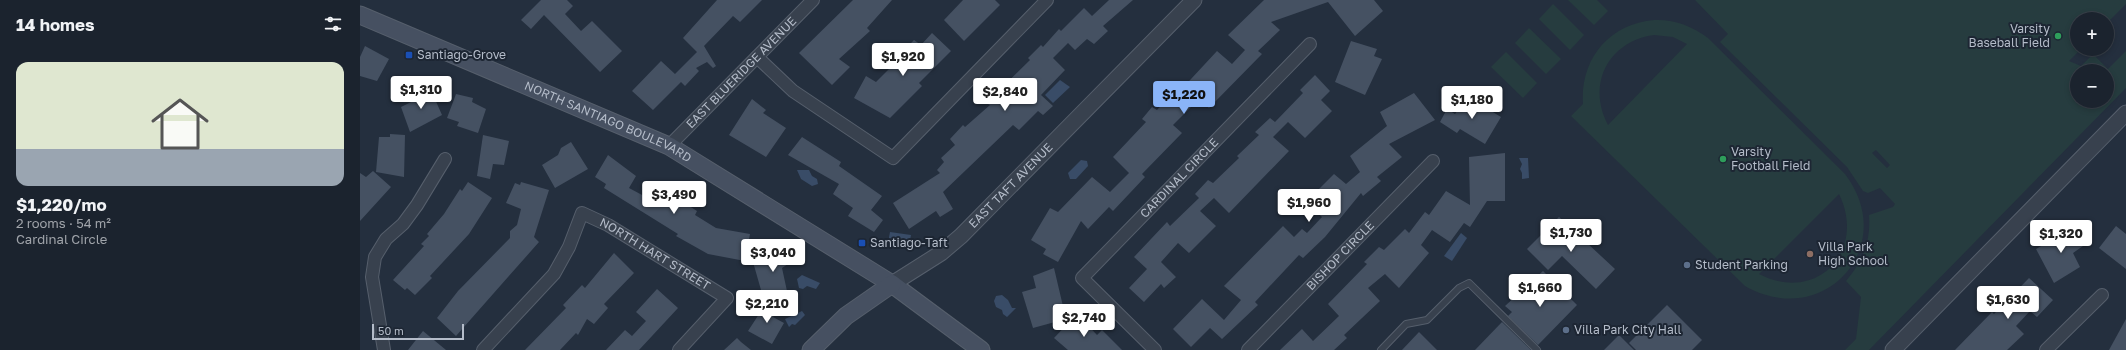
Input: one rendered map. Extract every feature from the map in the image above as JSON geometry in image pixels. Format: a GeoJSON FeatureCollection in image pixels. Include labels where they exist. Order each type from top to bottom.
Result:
{"type":"FeatureCollection","features":[{"type":"Feature","properties":{"kind":"main road","name":"NORTH SANTIAGO BOULEVARD"},"geometry":{"type":"LineString","coordinates":[[360,15],[669,146],[892,284],[981,350]]}},
{"type":"Feature","properties":{"kind":"main road","name":"EAST TAFT AVENUE"},"geometry":{"type":"LineString","coordinates":[[811,350],[846,316],[892,284]]}},
{"type":"Feature","properties":{"kind":"street","name":"EAST BLUERIDGE AVENUE"},"geometry":{"type":"LineString","coordinates":[[669,146],[813,0]]}},
{"type":"Feature","properties":{"kind":"street"},"geometry":{"type":"LineString","coordinates":[[757,57],[793,92],[893,158],[1047,0]]}},
{"type":"Feature","properties":{"kind":"street","name":"EAST TAFT AVENUE"},"geometry":{"type":"LineString","coordinates":[[892,284],[941,253],[976,222],[1194,0]]}},
{"type":"Feature","properties":{"kind":"street","name":"CARDINAL CIRCLE"},"geometry":{"type":"LineString","coordinates":[[1155,350],[1082,278],[1310,44]]}},
{"type":"Feature","properties":{"kind":"street"},"geometry":{"type":"LineString","coordinates":[[1893,350],[2126,113]]}},
{"type":"Feature","properties":{"kind":"street"},"geometry":{"type":"LineString","coordinates":[[384,350],[372,277],[375,257],[386,239],[403,224],[417,205],[445,159]]}},
{"type":"Feature","properties":{"kind":"street","name":"BISHOP CIRCLE"},"geometry":{"type":"LineString","coordinates":[[1248,350],[1433,161]]}},
{"type":"Feature","properties":{"kind":"street","name":"NORTH HART STREET"},"geometry":{"type":"LineString","coordinates":[[483,350],[554,274],[570,247],[582,213],[608,225],[727,298],[680,350]]}},
{"type":"Feature","properties":{"kind":"street"},"geometry":{"type":"LineString","coordinates":[[2046,350],[2102,295]]}},
{"type":"Feature","properties":{"kind":"lane"},"geometry":{"type":"LineString","coordinates":[[1381,350],[1406,324],[1427,320],[1459,288],[1469,283],[1538,350]]}},
{"type":"Feature","properties":{"kind":"green space"},"geometry":{"type":"Polygon","coordinates":[[[1568,0],[1597,0],[1608,11],[1594,25],[1568,0]]]}},
{"type":"Feature","properties":{"kind":"green space"},"geometry":{"type":"Polygon","coordinates":[[[1695,0],[2126,0],[2126,4],[2114,16],[2114,12],[2070,12],[2070,56],[2074,56],[2069,61],[2076,64],[2070,64],[2070,108],[2106,108],[1869,350],[1845,350],[1856,339],[1861,297],[1846,281],[1857,266],[1865,250],[1869,233],[1869,215],[1893,207],[1895,204],[1880,188],[1868,193],[1863,191],[1847,167],[1720,42],[1728,34],[1695,0]],[[1876,150],[1872,153],[1887,168],[1890,165],[1876,150]]]}},
{"type":"Feature","properties":{"kind":"green space"},"geometry":{"type":"Polygon","coordinates":[[[1553,4],[1584,35],[1570,50],[1539,19],[1553,4]]]}},
{"type":"Feature","properties":{"kind":"green space"},"geometry":{"type":"Polygon","coordinates":[[[1654,20],[1676,22],[1696,30],[1708,38],[1845,174],[1860,201],[1864,228],[1858,253],[1845,274],[1826,289],[1802,298],[1774,297],[1745,286],[1571,116],[1583,104],[1583,88],[1586,72],[1600,47],[1611,36],[1624,28],[1638,23],[1654,20]],[[1654,35],[1638,39],[1625,46],[1614,55],[1606,67],[1601,80],[1600,94],[1602,110],[1608,125],[1687,44],[1673,37],[1654,35]],[[1839,194],[1759,274],[1780,282],[1800,282],[1817,277],[1831,267],[1841,252],[1846,235],[1846,215],[1839,194]]]}},
{"type":"Feature","properties":{"kind":"green space"},"geometry":{"type":"Polygon","coordinates":[[[1529,28],[1561,59],[1546,74],[1515,43],[1529,28]]]}},
{"type":"Feature","properties":{"kind":"green space"},"geometry":{"type":"Polygon","coordinates":[[[2126,51],[2126,88],[2114,100],[2113,64],[2126,51]]]}},
{"type":"Feature","properties":{"kind":"green space"},"geometry":{"type":"Polygon","coordinates":[[[1506,52],[1537,83],[1523,98],[1491,67],[1506,52]]]}},
{"type":"Feature","properties":{"kind":"green space"},"geometry":{"type":"Polygon","coordinates":[[[2091,56],[2095,56],[2103,64],[2083,64],[2091,56]]]}},
{"type":"Feature","properties":{"kind":"water"},"geometry":{"type":"Polygon","coordinates":[[[1060,80],[1070,87],[1053,103],[1045,95],[1060,80]]]}},
{"type":"Feature","properties":{"kind":"water"},"geometry":{"type":"Polygon","coordinates":[[[1519,158],[1528,158],[1529,178],[1522,179],[1520,169],[1522,164],[1519,158]]]}},
{"type":"Feature","properties":{"kind":"water"},"geometry":{"type":"Polygon","coordinates":[[[1081,160],[1087,161],[1088,166],[1076,179],[1070,179],[1068,173],[1081,160]]]}},
{"type":"Feature","properties":{"kind":"water"},"geometry":{"type":"Polygon","coordinates":[[[797,170],[809,170],[812,176],[817,179],[818,184],[812,186],[801,179],[797,170]]]}},
{"type":"Feature","properties":{"kind":"water"},"geometry":{"type":"Polygon","coordinates":[[[890,232],[911,235],[909,245],[888,243],[890,232]]]}},
{"type":"Feature","properties":{"kind":"water"},"geometry":{"type":"Polygon","coordinates":[[[1461,233],[1467,238],[1452,261],[1444,256],[1461,233]]]}},
{"type":"Feature","properties":{"kind":"water"},"geometry":{"type":"Polygon","coordinates":[[[802,275],[820,283],[816,289],[807,286],[803,289],[799,288],[797,279],[802,275]]]}},
{"type":"Feature","properties":{"kind":"water"},"geometry":{"type":"Polygon","coordinates":[[[1002,295],[1008,300],[1012,308],[1016,308],[1007,317],[1003,314],[1002,310],[996,307],[994,301],[996,296],[1002,295]]]}},
{"type":"Feature","properties":{"kind":"water"},"geometry":{"type":"Polygon","coordinates":[[[802,311],[805,315],[795,325],[792,324],[789,327],[785,319],[802,311]]]}},
{"type":"Feature","properties":{"kind":"building"},"geometry":{"type":"Polygon","coordinates":[[[541,0],[567,0],[573,6],[565,14],[581,31],[592,21],[622,51],[600,72],[544,15],[531,29],[521,20],[541,0]]]}},
{"type":"Feature","properties":{"kind":"building"},"geometry":{"type":"Polygon","coordinates":[[[717,0],[762,0],[740,22],[733,16],[704,46],[716,66],[713,68],[707,62],[696,68],[699,71],[685,86],[681,82],[653,110],[632,91],[661,61],[675,74],[697,52],[683,38],[717,0]]]}},
{"type":"Feature","properties":{"kind":"building"},"geometry":{"type":"Polygon","coordinates":[[[853,0],[892,0],[867,28],[870,31],[839,59],[850,67],[832,85],[799,53],[853,0]]]}},
{"type":"Feature","properties":{"kind":"building"},"geometry":{"type":"Polygon","coordinates":[[[963,0],[995,0],[1000,5],[964,41],[944,20],[963,0]]]}},
{"type":"Feature","properties":{"kind":"building"},"geometry":{"type":"Polygon","coordinates":[[[1109,0],[1133,0],[1103,26],[1108,31],[1094,44],[1087,39],[1075,50],[1068,43],[1053,58],[1065,70],[1041,95],[1053,106],[1043,115],[1038,111],[1019,130],[1013,125],[943,192],[953,209],[940,217],[936,211],[909,229],[893,203],[940,173],[937,170],[944,162],[941,158],[955,145],[950,139],[963,125],[965,127],[990,105],[986,103],[1030,60],[1028,58],[1041,45],[1043,47],[1059,29],[1061,31],[1084,8],[1092,16],[1109,0]]]}},
{"type":"Feature","properties":{"kind":"building"},"geometry":{"type":"Polygon","coordinates":[[[1264,0],[1374,0],[1383,11],[1355,36],[1328,2],[1271,22],[1280,30],[1258,51],[1262,54],[1209,108],[1199,99],[1173,125],[1182,133],[1142,174],[1145,177],[1113,211],[1109,207],[1088,229],[1081,221],[1058,262],[1043,254],[1046,249],[1031,240],[1050,208],[1058,212],[1092,177],[1110,192],[1129,173],[1113,157],[1146,122],[1142,119],[1152,107],[1157,110],[1175,90],[1178,93],[1217,51],[1232,64],[1245,50],[1228,35],[1264,0]]]}},
{"type":"Feature","properties":{"kind":"building"},"geometry":{"type":"Polygon","coordinates":[[[932,33],[951,51],[919,83],[922,86],[890,118],[854,98],[866,76],[876,82],[903,55],[901,53],[914,40],[921,45],[932,33]]]}},
{"type":"Feature","properties":{"kind":"building"},"geometry":{"type":"Polygon","coordinates":[[[1351,41],[1377,49],[1374,56],[1382,59],[1365,95],[1335,82],[1351,41]]]}},
{"type":"Feature","properties":{"kind":"building"},"geometry":{"type":"Polygon","coordinates":[[[365,46],[389,59],[377,81],[360,76],[360,57],[365,46]]]}},
{"type":"Feature","properties":{"kind":"building"},"geometry":{"type":"Polygon","coordinates":[[[1315,75],[1330,91],[1321,100],[1332,111],[1305,138],[1288,122],[1273,137],[1289,151],[1229,213],[1214,198],[1200,211],[1216,226],[1189,253],[1178,243],[1161,262],[1176,277],[1164,288],[1161,284],[1144,302],[1129,288],[1147,269],[1134,257],[1167,222],[1170,226],[1199,198],[1195,194],[1208,180],[1213,183],[1239,158],[1237,156],[1259,135],[1255,132],[1270,118],[1275,122],[1303,93],[1300,90],[1315,75]]]}},
{"type":"Feature","properties":{"kind":"building"},"geometry":{"type":"Polygon","coordinates":[[[430,88],[442,115],[410,132],[401,107],[415,100],[415,97],[419,95],[419,93],[430,88]]]}},
{"type":"Feature","properties":{"kind":"building"},"geometry":{"type":"Polygon","coordinates":[[[1414,93],[1435,120],[1389,144],[1402,157],[1377,177],[1381,181],[1363,196],[1361,193],[1325,237],[1303,258],[1299,255],[1255,302],[1258,305],[1222,339],[1210,328],[1191,347],[1173,329],[1202,299],[1224,320],[1241,300],[1224,286],[1283,226],[1294,237],[1302,229],[1307,233],[1322,217],[1306,202],[1334,174],[1346,184],[1360,172],[1350,156],[1387,126],[1380,112],[1414,93]]]}},
{"type":"Feature","properties":{"kind":"building"},"geometry":{"type":"Polygon","coordinates":[[[456,94],[473,98],[472,102],[486,109],[478,133],[457,126],[459,122],[447,118],[456,94]]]}},
{"type":"Feature","properties":{"kind":"building"},"geometry":{"type":"Polygon","coordinates":[[[1468,97],[1501,117],[1485,144],[1460,129],[1457,133],[1440,122],[1447,109],[1455,114],[1468,97]]]}},
{"type":"Feature","properties":{"kind":"building"},"geometry":{"type":"Polygon","coordinates":[[[752,99],[766,110],[763,113],[786,128],[766,157],[729,135],[752,99]]]}},
{"type":"Feature","properties":{"kind":"building"},"geometry":{"type":"Polygon","coordinates":[[[390,134],[405,135],[404,177],[376,172],[379,137],[390,137],[390,134]]]}},
{"type":"Feature","properties":{"kind":"building"},"geometry":{"type":"Polygon","coordinates":[[[483,135],[509,141],[504,165],[493,164],[490,179],[477,176],[483,135]]]}},
{"type":"Feature","properties":{"kind":"building"},"geometry":{"type":"Polygon","coordinates":[[[802,137],[841,162],[839,166],[882,196],[871,210],[883,220],[874,232],[848,216],[853,208],[833,194],[839,184],[788,155],[802,137]]]}},
{"type":"Feature","properties":{"kind":"building"},"geometry":{"type":"Polygon","coordinates":[[[571,142],[588,169],[555,188],[542,165],[558,155],[561,148],[571,142]]]}},
{"type":"Feature","properties":{"kind":"building"},"geometry":{"type":"Polygon","coordinates":[[[1505,153],[1505,201],[1487,201],[1470,227],[1464,223],[1450,242],[1432,230],[1421,245],[1429,253],[1399,288],[1385,274],[1368,288],[1380,301],[1344,335],[1347,338],[1334,350],[1280,350],[1302,329],[1313,341],[1339,316],[1328,304],[1367,264],[1364,262],[1379,247],[1384,250],[1405,229],[1409,233],[1425,212],[1429,215],[1446,191],[1470,205],[1469,157],[1505,153]]]}},
{"type":"Feature","properties":{"kind":"building"},"geometry":{"type":"Polygon","coordinates":[[[608,155],[636,176],[629,188],[644,196],[652,187],[682,204],[683,202],[697,211],[695,215],[716,228],[750,234],[745,261],[708,254],[676,236],[678,234],[604,188],[606,184],[595,177],[608,155]]]}},
{"type":"Feature","properties":{"kind":"building"},"geometry":{"type":"Polygon","coordinates":[[[373,171],[391,187],[360,221],[360,173],[366,177],[373,171]]]}},
{"type":"Feature","properties":{"kind":"building"},"geometry":{"type":"Polygon","coordinates":[[[468,182],[492,198],[469,234],[430,276],[432,278],[415,295],[407,288],[405,290],[393,280],[424,246],[421,244],[429,236],[427,234],[444,214],[460,189],[462,191],[468,182]]]}},
{"type":"Feature","properties":{"kind":"building"},"geometry":{"type":"Polygon","coordinates":[[[521,182],[549,190],[534,237],[539,242],[456,336],[437,318],[458,291],[510,238],[510,231],[517,225],[521,209],[506,203],[515,183],[520,185],[521,182]]]}},
{"type":"Feature","properties":{"kind":"building"},"geometry":{"type":"Polygon","coordinates":[[[1559,217],[1615,269],[1596,289],[1562,256],[1548,270],[1527,249],[1559,217]]]}},
{"type":"Feature","properties":{"kind":"building"},"geometry":{"type":"Polygon","coordinates":[[[2068,224],[2083,246],[2073,253],[2080,267],[2054,283],[2036,249],[2057,237],[2054,231],[2068,224]]]}},
{"type":"Feature","properties":{"kind":"building"},"geometry":{"type":"Polygon","coordinates":[[[2116,226],[2126,234],[2126,269],[2099,248],[2116,226]]]}},
{"type":"Feature","properties":{"kind":"building"},"geometry":{"type":"Polygon","coordinates":[[[785,248],[789,250],[791,262],[782,268],[787,291],[763,297],[753,262],[774,257],[772,252],[785,248]]]}},
{"type":"Feature","properties":{"kind":"building"},"geometry":{"type":"Polygon","coordinates":[[[614,253],[634,273],[604,304],[608,308],[594,324],[587,319],[578,335],[576,333],[560,350],[525,350],[566,308],[563,305],[582,285],[585,288],[614,253]]]}},
{"type":"Feature","properties":{"kind":"building"},"geometry":{"type":"Polygon","coordinates":[[[1054,268],[1066,319],[1033,328],[1022,292],[1036,288],[1033,276],[1054,268]]]}},
{"type":"Feature","properties":{"kind":"building"},"geometry":{"type":"Polygon","coordinates":[[[1543,271],[1577,305],[1538,345],[1508,316],[1512,312],[1505,306],[1543,271]]]}},
{"type":"Feature","properties":{"kind":"building"},"geometry":{"type":"Polygon","coordinates":[[[2029,278],[2053,300],[2037,317],[2030,311],[2016,326],[2024,334],[2007,350],[1955,350],[1992,312],[1994,314],[2029,278]]]}},
{"type":"Feature","properties":{"kind":"building"},"geometry":{"type":"Polygon","coordinates":[[[657,289],[678,308],[639,350],[606,350],[625,330],[632,336],[646,321],[636,312],[657,289]]]}},
{"type":"Feature","properties":{"kind":"building"},"geometry":{"type":"Polygon","coordinates":[[[767,302],[779,309],[773,317],[784,323],[772,344],[748,331],[767,302]]]}},
{"type":"Feature","properties":{"kind":"building"},"geometry":{"type":"Polygon","coordinates":[[[1667,305],[1702,340],[1692,350],[1636,350],[1629,343],[1667,305]]]}},
{"type":"Feature","properties":{"kind":"building"},"geometry":{"type":"Polygon","coordinates":[[[1077,314],[1097,335],[1102,330],[1122,350],[1068,350],[1054,338],[1077,314]]]}},
{"type":"Feature","properties":{"kind":"building"},"geometry":{"type":"Polygon","coordinates":[[[2126,319],[2126,350],[2109,350],[2126,319]]]}},
{"type":"Feature","properties":{"kind":"building"},"geometry":{"type":"Polygon","coordinates":[[[1502,322],[1531,350],[1475,350],[1502,322]]]}},
{"type":"Feature","properties":{"kind":"building"},"geometry":{"type":"Polygon","coordinates":[[[423,331],[446,350],[408,350],[423,331]]]}},
{"type":"Feature","properties":{"kind":"building"},"geometry":{"type":"Polygon","coordinates":[[[1419,332],[1437,350],[1402,350],[1419,332]]]}},
{"type":"Feature","properties":{"kind":"building"},"geometry":{"type":"Polygon","coordinates":[[[1619,335],[1634,350],[1604,350],[1619,335]]]}},
{"type":"Feature","properties":{"kind":"building"},"geometry":{"type":"Polygon","coordinates":[[[737,338],[741,342],[751,350],[724,350],[737,338]]]}},
{"type":"Feature","properties":{"kind":"place","name":"Varsity Baseball Field"},"geometry":{"type":"Point","coordinates":[2058,36]}},
{"type":"Feature","properties":{"kind":"place","name":"Santiago-Grove"},"geometry":{"type":"Point","coordinates":[409,55]}},
{"type":"Feature","properties":{"kind":"place","name":"Varsity Football Field"},"geometry":{"type":"Point","coordinates":[1723,159]}},
{"type":"Feature","properties":{"kind":"place","name":"Santiago-Taft"},"geometry":{"type":"Point","coordinates":[862,243]}},
{"type":"Feature","properties":{"kind":"place","name":"Villa Park High School"},"geometry":{"type":"Point","coordinates":[1810,254]}},
{"type":"Feature","properties":{"kind":"place","name":"Student Parking"},"geometry":{"type":"Point","coordinates":[1687,265]}},
{"type":"Feature","properties":{"kind":"place","name":"Villa Park City Hall"},"geometry":{"type":"Point","coordinates":[1566,330]}}]}
